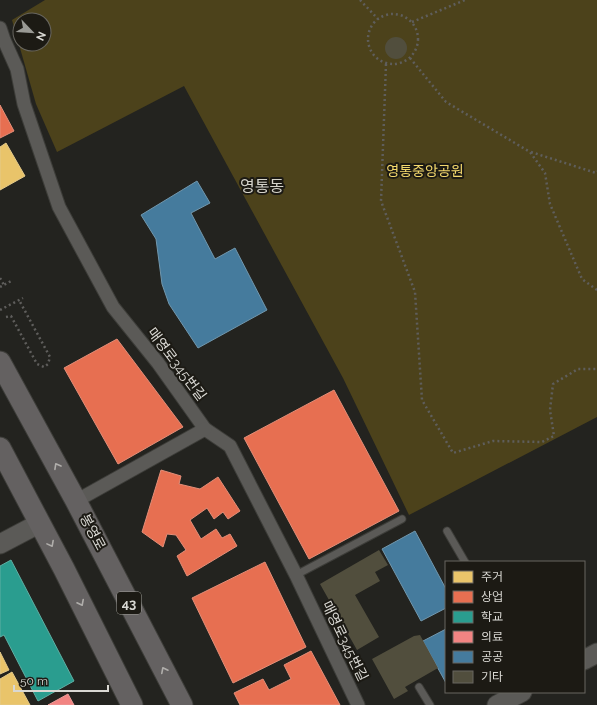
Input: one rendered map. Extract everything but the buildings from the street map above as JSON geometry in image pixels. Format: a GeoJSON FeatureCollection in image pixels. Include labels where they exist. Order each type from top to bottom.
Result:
{"type":"FeatureCollection","features":[{"type":"Feature","properties":{"kind":"main road","name":"봉영로"},"geometry":{"type":"LineString","coordinates":[[0,362],[76,501],[182,705]]}},
{"type":"Feature","properties":{"kind":"main road"},"geometry":{"type":"LineString","coordinates":[[0,448],[40,523],[132,705]]}},
{"type":"Feature","properties":{"kind":"street","name":"매영로345번길"},"geometry":{"type":"LineString","coordinates":[[1,37],[17,69],[24,104],[59,207],[113,307],[158,363],[205,429],[230,446],[296,575],[358,705]]}},
{"type":"Feature","properties":{"kind":"street"},"geometry":{"type":"LineString","coordinates":[[76,501],[205,429]]}},
{"type":"Feature","properties":{"kind":"street"},"geometry":{"type":"LineString","coordinates":[[0,544],[40,523]]}},
{"type":"Feature","properties":{"kind":"street"},"geometry":{"type":"LineString","coordinates":[[585,659],[597,653]]}},
{"type":"Feature","properties":{"kind":"lane"},"geometry":{"type":"LineString","coordinates":[[296,575],[402,519]]}},
{"type":"Feature","properties":{"kind":"lane"},"geometry":{"type":"LineString","coordinates":[[447,531],[464,561]]}},
{"type":"Feature","properties":{"kind":"lane"},"geometry":{"type":"LineString","coordinates":[[420,687],[430,705]]}},
{"type":"Feature","properties":{"kind":"path"},"geometry":{"type":"LineString","coordinates":[[360,0],[378,20]]}},
{"type":"Feature","properties":{"kind":"path"},"geometry":{"type":"LineString","coordinates":[[412,22],[465,0]]}},
{"type":"Feature","properties":{"kind":"path"},"geometry":{"type":"LineString","coordinates":[[392,14],[400,15],[412,22],[417,30],[419,38],[416,52],[410,58],[397,65],[386,64],[375,56],[369,46],[368,38],[370,29],[378,20],[392,14]]}},
{"type":"Feature","properties":{"kind":"path"},"geometry":{"type":"LineString","coordinates":[[410,58],[446,102],[530,152],[596,172],[597,171]]}},
{"type":"Feature","properties":{"kind":"path"},"geometry":{"type":"LineString","coordinates":[[386,64],[381,201],[415,292],[422,400],[453,453],[492,441],[542,442],[554,436],[550,410],[553,384],[578,370],[597,369]]}},
{"type":"Feature","properties":{"kind":"path"},"geometry":{"type":"LineString","coordinates":[[530,152],[545,173],[550,204],[582,279],[597,290]]}},
{"type":"Feature","properties":{"kind":"path"},"geometry":{"type":"LineString","coordinates":[[0,278],[4,285]]}},
{"type":"Feature","properties":{"kind":"path"},"geometry":{"type":"LineString","coordinates":[[0,287],[13,280]]}},
{"type":"Feature","properties":{"kind":"path"},"geometry":{"type":"LineString","coordinates":[[0,310],[23,298]]}},
{"type":"Feature","properties":{"kind":"path"},"geometry":{"type":"LineString","coordinates":[[6,317],[11,316],[37,364],[44,367],[48,364],[50,357],[19,300]]}},
{"type":"Feature","properties":{"kind":"green space","name":"영통중앙공원"},"geometry":{"type":"Polygon","coordinates":[[[45,0],[597,0],[597,417],[409,515],[343,378],[184,86],[57,152],[36,104],[21,52],[52,52],[52,12],[25,12],[45,0]]]}},
{"type":"Feature","properties":{"kind":"district","name":"영통동"},"geometry":{"type":"Point","coordinates":[262,186]}}]}
